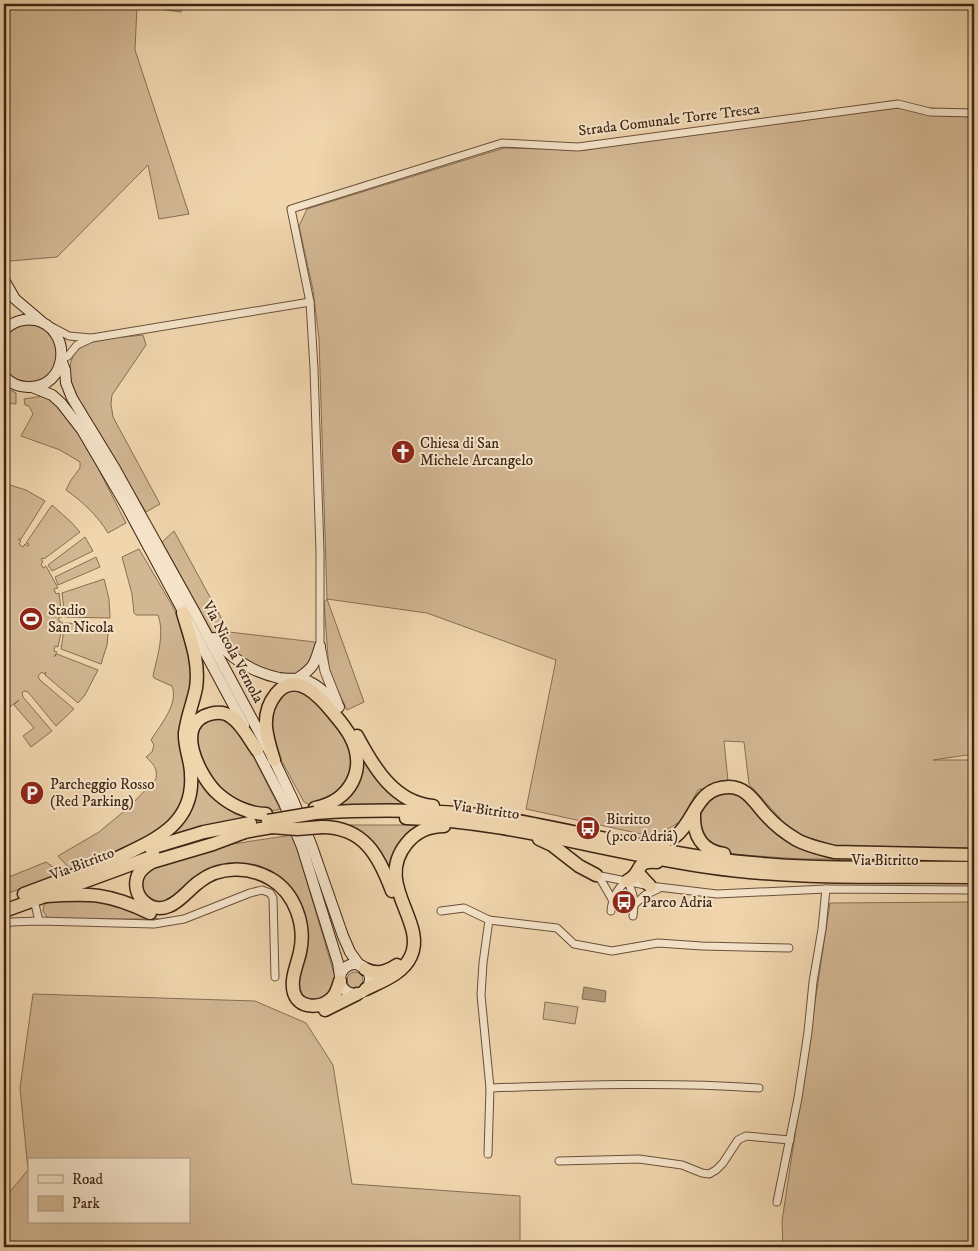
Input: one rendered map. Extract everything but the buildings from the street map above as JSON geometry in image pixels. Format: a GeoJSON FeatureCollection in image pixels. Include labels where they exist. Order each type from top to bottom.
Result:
{"type":"FeatureCollection","features":[{"type":"Feature","properties":{"kind":"highway"},"geometry":{"type":"LineString","coordinates":[[109,862],[162,836],[179,820],[187,805],[192,775],[185,739],[188,715],[196,687],[195,651],[189,612]]}},
{"type":"Feature","properties":{"kind":"highway"},"geometry":{"type":"LineString","coordinates":[[274,760],[265,727],[272,700],[278,692],[288,685],[308,688],[323,700],[351,737],[357,761],[356,772],[350,787],[342,797],[330,804],[316,817],[352,834],[372,849],[385,871],[408,942],[407,951],[399,964],[378,973],[363,968]]}},
{"type":"Feature","properties":{"kind":"highway"},"geometry":{"type":"LineString","coordinates":[[339,707],[378,771],[401,794],[427,805],[526,817],[539,826]]}},
{"type":"Feature","properties":{"kind":"highway"},"geometry":{"type":"LineString","coordinates":[[257,750],[238,723],[224,713],[206,715],[193,730],[191,741],[194,756],[206,780],[216,792],[239,807],[258,814],[269,821]]}},
{"type":"Feature","properties":{"kind":"highway"},"geometry":{"type":"LineString","coordinates":[[615,841],[626,837],[650,842],[665,840],[675,836],[690,821],[694,811],[708,792],[731,787],[742,790],[755,801],[767,816],[798,840],[818,848],[834,852],[974,855]]}},
{"type":"Feature","properties":{"kind":"highway","name":"Via Bitritto"},"geometry":{"type":"LineString","coordinates":[[4,911],[141,860],[245,832],[269,821],[371,810],[432,811],[501,818],[711,858],[776,864],[827,866],[974,868]]}},
{"type":"Feature","properties":{"kind":"highway"},"geometry":{"type":"LineString","coordinates":[[694,811],[694,829],[698,838],[709,850],[717,853],[827,866]]}},
{"type":"Feature","properties":{"kind":"highway","name":"Via Bitritto"},"geometry":{"type":"LineString","coordinates":[[4,902],[109,862],[204,832],[290,816],[408,818],[483,825],[691,865],[783,874],[974,877]]}},
{"type":"Feature","properties":{"kind":"highway"},"geometry":{"type":"LineString","coordinates":[[40,898],[79,894],[102,896],[127,902],[158,915],[174,911],[202,887],[218,879],[236,876],[254,878],[274,888],[284,899],[293,917],[296,929],[296,942],[286,983],[290,998],[301,1010],[318,1012],[328,1010],[395,974],[402,969],[412,954],[414,946],[412,930],[397,888],[395,875],[397,861],[403,848],[411,839],[429,828],[444,826],[468,828],[483,825],[496,831],[525,836],[546,842],[579,866],[596,875]]}},
{"type":"Feature","properties":{"kind":"highway"},"geometry":{"type":"LineString","coordinates":[[245,832],[144,866],[136,881],[139,897],[151,907],[160,909],[175,903],[199,882],[214,874],[229,870],[243,870],[267,877],[277,883],[287,893],[298,914],[302,927],[302,940],[292,986],[295,996],[305,1005],[324,1004],[337,991],[340,979]]}},
{"type":"Feature","properties":{"kind":"highway"},"geometry":{"type":"LineString","coordinates":[[627,881],[634,878],[642,864],[650,862],[694,869],[727,869]]}},
{"type":"Feature","properties":{"kind":"highway"},"geometry":{"type":"LineString","coordinates":[[638,872],[656,886]]}},
{"type":"Feature","properties":{"kind":"main road"},"geometry":{"type":"LineString","coordinates":[[4,280],[15,299],[46,325]]}},
{"type":"Feature","properties":{"kind":"main road"},"geometry":{"type":"LineString","coordinates":[[4,331],[15,322],[24,320],[34,320],[46,325]]}},
{"type":"Feature","properties":{"kind":"main road","name":"Via Nicola Vernola"},"geometry":{"type":"LineString","coordinates":[[46,325],[60,341],[68,390],[154,550],[274,760],[311,844],[342,936],[350,952],[363,968]]}},
{"type":"Feature","properties":{"kind":"main road"},"geometry":{"type":"LineString","coordinates":[[32,387],[40,386],[54,376],[62,360]]}},
{"type":"Feature","properties":{"kind":"main road","name":"Via Nicola Vernola"},"geometry":{"type":"LineString","coordinates":[[5,378],[22,387],[32,387],[52,395],[71,414],[130,505]]}},
{"type":"Feature","properties":{"kind":"main road"},"geometry":{"type":"LineString","coordinates":[[189,612],[235,660],[255,671],[268,675],[280,678],[298,678],[312,682],[339,707]]}},
{"type":"Feature","properties":{"kind":"main road","name":"Via Nicola Vernola"},"geometry":{"type":"LineString","coordinates":[[189,612],[284,803],[302,847],[338,964],[340,979]]}},
{"type":"Feature","properties":{"kind":"main road"},"geometry":{"type":"LineString","coordinates":[[298,678],[310,670],[315,663],[320,646]]}},
{"type":"Feature","properties":{"kind":"main road"},"geometry":{"type":"LineString","coordinates":[[355,965],[363,968],[369,977],[368,986],[361,992],[348,992],[341,986],[340,979],[346,968],[355,965]]}},
{"type":"Feature","properties":{"kind":"street","name":"Strada Comunale Torre Tresca"},"geometry":{"type":"LineString","coordinates":[[310,302],[291,209],[502,142],[578,147],[898,104],[930,112],[974,113]]}},
{"type":"Feature","properties":{"kind":"street"},"geometry":{"type":"LineString","coordinates":[[46,325],[69,336],[92,338],[310,302],[320,552],[320,646],[325,671],[339,707]]}},
{"type":"Feature","properties":{"kind":"street"},"geometry":{"type":"LineString","coordinates":[[62,360],[78,345],[92,338]]}},
{"type":"Feature","properties":{"kind":"street"},"geometry":{"type":"LineString","coordinates":[[596,875],[656,886],[717,894],[826,889],[974,890]]}},
{"type":"Feature","properties":{"kind":"street"},"geometry":{"type":"LineString","coordinates":[[596,875],[602,880],[612,899],[635,904]]}},
{"type":"Feature","properties":{"kind":"street"},"geometry":{"type":"LineString","coordinates":[[611,911],[612,899],[627,881]]}},
{"type":"Feature","properties":{"kind":"street"},"geometry":{"type":"LineString","coordinates":[[627,881],[632,890],[635,904],[633,916]]}},
{"type":"Feature","properties":{"kind":"street"},"geometry":{"type":"LineString","coordinates":[[635,904],[656,886]]}},
{"type":"Feature","properties":{"kind":"street"},"geometry":{"type":"LineString","coordinates":[[776,1202],[790,1140],[808,1032],[826,889]]}},
{"type":"Feature","properties":{"kind":"street"},"geometry":{"type":"LineString","coordinates":[[4,925],[11,922],[40,921],[154,924],[184,919],[262,890],[270,893],[273,898],[275,977]]}},
{"type":"Feature","properties":{"kind":"street"},"geometry":{"type":"LineString","coordinates":[[40,898],[40,921]]}},
{"type":"Feature","properties":{"kind":"street"},"geometry":{"type":"LineString","coordinates":[[441,911],[464,908],[489,920],[557,928],[574,944],[612,951],[658,943],[789,948]]}},
{"type":"Feature","properties":{"kind":"street"},"geometry":{"type":"LineString","coordinates":[[488,1154],[490,1088],[481,996],[489,920]]}},
{"type":"Feature","properties":{"kind":"street"},"geometry":{"type":"LineString","coordinates":[[490,1088],[639,1084],[697,1084],[759,1088]]}},
{"type":"Feature","properties":{"kind":"street"},"geometry":{"type":"LineString","coordinates":[[559,1162],[640,1159],[682,1165],[709,1174],[723,1163],[738,1140],[746,1136],[790,1140]]}},
{"type":"Feature","properties":{"kind":"green space"},"geometry":{"type":"Polygon","coordinates":[[[4,4],[183,4],[181,12],[137,6],[135,50],[189,214],[159,219],[148,165],[57,257],[10,261],[4,248],[4,4]]]}},
{"type":"Feature","properties":{"kind":"green space"},"geometry":{"type":"Polygon","coordinates":[[[883,106],[974,118],[974,754],[933,760],[972,760],[974,778],[974,848],[837,846],[797,834],[783,827],[780,818],[749,784],[744,742],[724,741],[728,781],[698,790],[681,821],[655,837],[526,809],[556,660],[427,613],[327,599],[319,338],[313,290],[299,226],[307,209],[504,148],[586,150],[770,121],[883,106]]]}},
{"type":"Feature","properties":{"kind":"green space"},"geometry":{"type":"Polygon","coordinates":[[[33,323],[53,338],[59,349],[59,361],[46,378],[34,383],[21,382],[10,377],[5,370],[4,338],[5,334],[12,328],[33,323]]]}},
{"type":"Feature","properties":{"kind":"green space"},"geometry":{"type":"Polygon","coordinates":[[[143,335],[146,345],[112,395],[111,404],[113,417],[160,504],[146,512],[74,392],[70,373],[72,360],[77,350],[87,344],[99,340],[143,335]]]}},
{"type":"Feature","properties":{"kind":"green space"},"geometry":{"type":"Polygon","coordinates":[[[4,386],[16,393],[16,404],[4,403],[4,386]]]}},
{"type":"Feature","properties":{"kind":"green space"},"geometry":{"type":"Polygon","coordinates":[[[43,396],[56,404],[80,436],[126,523],[108,533],[89,509],[66,490],[80,468],[80,462],[60,450],[21,436],[33,414],[29,406],[25,405],[24,399],[43,396]]]}},
{"type":"Feature","properties":{"kind":"green space"},"geometry":{"type":"Polygon","coordinates":[[[10,485],[26,490],[45,501],[21,539],[18,539],[21,541],[19,544],[23,547],[25,544],[28,546],[29,544],[26,543],[52,505],[80,532],[44,559],[41,559],[43,562],[41,564],[43,568],[46,566],[58,588],[54,589],[56,594],[59,593],[62,617],[59,617],[59,621],[63,623],[58,647],[55,646],[54,651],[57,652],[54,657],[57,654],[98,670],[85,695],[78,703],[45,675],[46,672],[44,674],[42,672],[38,676],[40,680],[74,709],[56,726],[28,692],[24,691],[22,693],[23,697],[52,731],[31,747],[23,736],[34,728],[14,705],[19,700],[7,709],[6,707],[4,708],[4,510],[10,485]]]}},
{"type":"Feature","properties":{"kind":"green space"},"geometry":{"type":"Polygon","coordinates":[[[174,531],[229,632],[315,642],[315,653],[312,663],[294,675],[267,673],[253,668],[213,634],[162,542],[174,531]]]}},
{"type":"Feature","properties":{"kind":"green space"},"geometry":{"type":"Polygon","coordinates":[[[85,537],[93,551],[52,571],[48,565],[85,537]]]}},
{"type":"Feature","properties":{"kind":"green space"},"geometry":{"type":"Polygon","coordinates":[[[139,549],[173,607],[183,628],[187,647],[191,668],[188,796],[170,829],[79,870],[69,868],[58,856],[99,832],[128,808],[156,779],[156,769],[146,757],[152,752],[154,745],[151,740],[171,707],[173,693],[172,686],[153,676],[161,638],[158,615],[136,615],[134,613],[132,594],[122,557],[139,549]]]}},
{"type":"Feature","properties":{"kind":"green space"},"geometry":{"type":"Polygon","coordinates":[[[96,557],[100,567],[58,585],[55,577],[96,557]]]}},
{"type":"Feature","properties":{"kind":"green space"},"geometry":{"type":"Polygon","coordinates":[[[104,579],[109,599],[110,618],[65,617],[62,593],[104,579]]]}},
{"type":"Feature","properties":{"kind":"green space"},"geometry":{"type":"Polygon","coordinates":[[[327,599],[364,702],[347,710],[329,671],[324,602],[327,599]]]}},
{"type":"Feature","properties":{"kind":"green space"},"geometry":{"type":"Polygon","coordinates":[[[65,623],[109,625],[107,645],[101,664],[61,649],[65,623]]]}},
{"type":"Feature","properties":{"kind":"green space"},"geometry":{"type":"Polygon","coordinates":[[[297,691],[313,696],[346,736],[354,771],[336,797],[310,805],[304,802],[273,745],[271,718],[279,697],[288,692],[297,691]]]}},
{"type":"Feature","properties":{"kind":"green space"},"geometry":{"type":"Polygon","coordinates":[[[225,718],[240,731],[280,809],[262,814],[220,795],[196,755],[197,727],[203,721],[225,718]]]}},
{"type":"Feature","properties":{"kind":"green space"},"geometry":{"type":"Polygon","coordinates":[[[360,755],[412,805],[333,806],[360,755]]]}},
{"type":"Feature","properties":{"kind":"green space"},"geometry":{"type":"Polygon","coordinates":[[[196,774],[251,816],[166,837],[196,774]]]}},
{"type":"Feature","properties":{"kind":"green space"},"geometry":{"type":"Polygon","coordinates":[[[726,791],[742,798],[766,824],[788,841],[813,852],[840,859],[799,859],[717,853],[697,838],[699,802],[726,791]]]}},
{"type":"Feature","properties":{"kind":"green space"},"geometry":{"type":"Polygon","coordinates":[[[345,825],[418,826],[393,869],[387,871],[345,825]]]}},
{"type":"Feature","properties":{"kind":"green space"},"geometry":{"type":"Polygon","coordinates":[[[293,835],[336,980],[328,997],[314,1001],[298,995],[294,901],[240,867],[160,906],[139,890],[143,871],[159,863],[216,847],[293,835]]]}},
{"type":"Feature","properties":{"kind":"green space"},"geometry":{"type":"Polygon","coordinates":[[[46,862],[53,867],[54,873],[52,876],[4,895],[4,879],[46,862]]]}},
{"type":"Feature","properties":{"kind":"green space"},"geometry":{"type":"Polygon","coordinates":[[[86,896],[159,919],[57,919],[47,917],[43,911],[46,903],[86,896]]]}},
{"type":"Feature","properties":{"kind":"green space"},"geometry":{"type":"Polygon","coordinates":[[[974,902],[974,1247],[783,1247],[782,1221],[830,903],[974,902]]]}},
{"type":"Feature","properties":{"kind":"green space"},"geometry":{"type":"Polygon","coordinates":[[[352,972],[358,972],[363,977],[361,986],[352,988],[347,983],[347,977],[352,972]]]}},
{"type":"Feature","properties":{"kind":"green space"},"geometry":{"type":"Polygon","coordinates":[[[33,994],[255,1001],[306,1023],[333,1065],[352,1184],[520,1196],[520,1247],[4,1247],[4,1199],[28,1170],[20,1088],[33,994]]]}},
{"type":"Feature","properties":{"kind":"green space"},"geometry":{"type":"Polygon","coordinates":[[[545,1002],[578,1007],[575,1024],[543,1019],[545,1002]]]}},
{"type":"Feature","properties":{"kind":"shaded area"},"geometry":{"type":"Polygon","coordinates":[[[584,987],[606,991],[605,1002],[582,999],[584,987]]]}},
{"type":"Feature","properties":{"kind":"place","name":"Chiesa di San Michele Arcangelo"},"geometry":{"type":"Point","coordinates":[403,452]}},
{"type":"Feature","properties":{"kind":"place","name":"Stadio San Nicola"},"geometry":{"type":"Point","coordinates":[31,619]}},
{"type":"Feature","properties":{"kind":"place","name":"Parcheggio Rosso (Red Parking)"},"geometry":{"type":"Point","coordinates":[32,793]}},
{"type":"Feature","properties":{"kind":"place","name":"Bitritto (p.co Adria)"},"geometry":{"type":"Point","coordinates":[588,828]}},
{"type":"Feature","properties":{"kind":"place","name":"Parco Adria"},"geometry":{"type":"Point","coordinates":[624,902]}}]}
